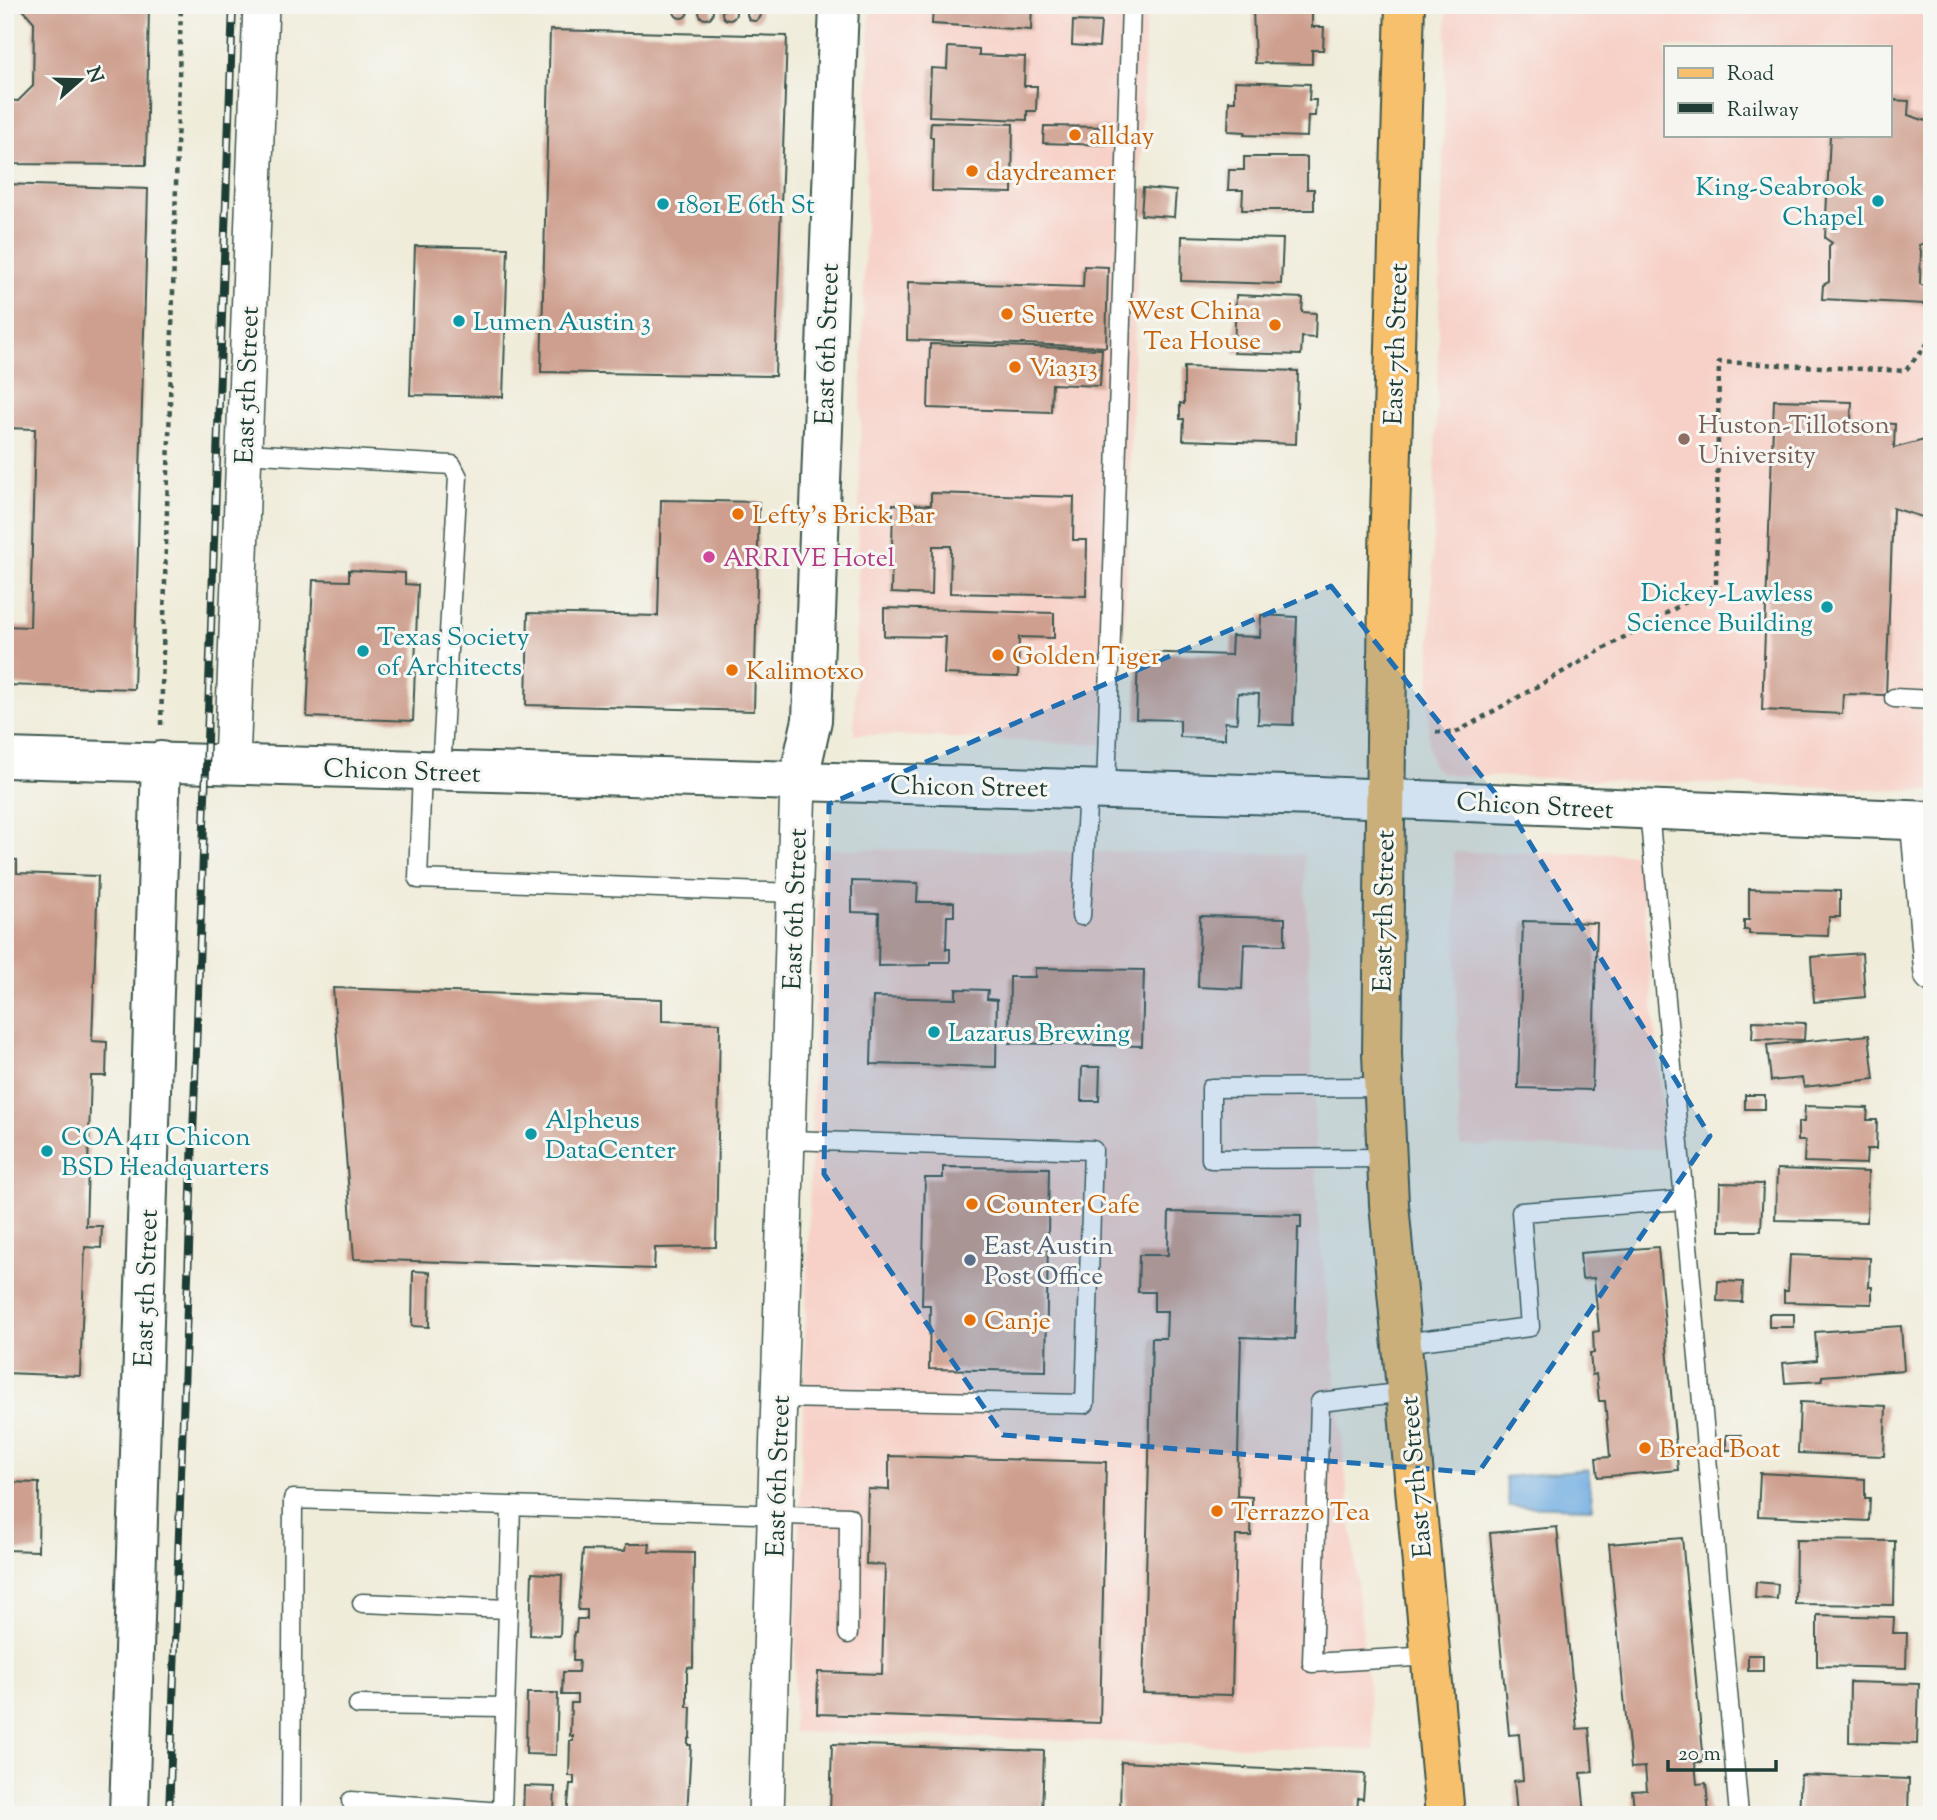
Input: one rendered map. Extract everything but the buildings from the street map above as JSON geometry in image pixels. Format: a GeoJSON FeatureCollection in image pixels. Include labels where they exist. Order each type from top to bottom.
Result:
{"type":"FeatureCollection","features":[{"type":"Feature","properties":{"kind":"main road","name":"East 7th Street"},"geometry":{"type":"LineString","coordinates":[[1405,5],[1389,573],[1382,1054],[1387,1158],[1445,1815]]}},
{"type":"Feature","properties":{"kind":"street","name":"East 5th Street"},"geometry":{"type":"LineString","coordinates":[[232,764],[261,5]]}},
{"type":"Feature","properties":{"kind":"street","name":"East 6th Street"},"geometry":{"type":"LineString","coordinates":[[766,1815],[798,782],[812,720],[839,5]]}},
{"type":"Feature","properties":{"kind":"street","name":"Chicon Street"},"geometry":{"type":"LineString","coordinates":[[5,758],[1097,789],[1925,820]]}},
{"type":"Feature","properties":{"kind":"street","name":"East 5th Street"},"geometry":{"type":"LineString","coordinates":[[129,1815],[161,761]]}},
{"type":"Feature","properties":{"kind":"street"},"geometry":{"type":"LineString","coordinates":[[1925,820],[1932,974]]}},
{"type":"Feature","properties":{"kind":"lane"},"geometry":{"type":"LineString","coordinates":[[1081,916],[1097,789],[1131,5]]}},
{"type":"Feature","properties":{"kind":"lane"},"geometry":{"type":"LineString","coordinates":[[244,453],[452,465],[458,477],[432,770],[418,879],[795,893]]}},
{"type":"Feature","properties":{"kind":"lane"},"geometry":{"type":"LineString","coordinates":[[1894,698],[1932,700]]}},
{"type":"Feature","properties":{"kind":"lane"},"geometry":{"type":"LineString","coordinates":[[1649,810],[1739,1815]]}},
{"type":"Feature","properties":{"kind":"lane"},"geometry":{"type":"LineString","coordinates":[[1383,1087],[1211,1088],[1211,1158],[1387,1158]]}},
{"type":"Feature","properties":{"kind":"lane"},"geometry":{"type":"LineString","coordinates":[[780,1398],[1085,1404],[1093,1164],[1093,1150],[788,1140]]}},
{"type":"Feature","properties":{"kind":"lane"},"geometry":{"type":"LineString","coordinates":[[1403,1343],[1530,1327],[1521,1212],[1684,1200]]}},
{"type":"Feature","properties":{"kind":"lane"},"geometry":{"type":"LineString","coordinates":[[1407,1392],[1320,1402],[1312,1663],[1431,1656]]}},
{"type":"Feature","properties":{"kind":"lane"},"geometry":{"type":"LineString","coordinates":[[291,1815],[293,1499],[849,1517],[848,1634]]}},
{"type":"Feature","properties":{"kind":"lane"},"geometry":{"type":"LineString","coordinates":[[351,1801],[502,1813],[511,1507]]}},
{"type":"Feature","properties":{"kind":"lane"},"geometry":{"type":"LineString","coordinates":[[362,1603],[508,1609]]}},
{"type":"Feature","properties":{"kind":"lane"},"geometry":{"type":"LineString","coordinates":[[358,1705],[505,1707]]}},
{"type":"Feature","properties":{"kind":"path"},"geometry":{"type":"LineString","coordinates":[[161,761],[181,5]]}},
{"type":"Feature","properties":{"kind":"path"},"geometry":{"type":"LineString","coordinates":[[1436,732],[1455,733],[1716,585],[1719,362],[1905,371],[1932,338]]}},
{"type":"Feature","properties":{"kind":"highlighted area"},"geometry":{"type":"Polygon","coordinates":[[[1331,586],[1514,817],[1710,1136],[1478,1473],[1003,1435],[824,1174],[829,804],[1331,586]]]}},
{"type":"Feature","properties":{"kind":"shaded area"},"geometry":{"type":"Polygon","coordinates":[[[870,5],[1146,5],[1120,745],[854,734],[870,5]]]}},
{"type":"Feature","properties":{"kind":"shaded area","name":"Huston-Tillotson University"},"geometry":{"type":"Polygon","coordinates":[[[1447,5],[1932,5],[1932,791],[1456,775],[1441,772],[1433,766],[1428,744],[1447,5]]]}},
{"type":"Feature","properties":{"kind":"shaded area"},"geometry":{"type":"Polygon","coordinates":[[[820,849],[1304,854],[1318,1213],[1375,1750],[793,1732],[820,849]]]}},
{"type":"Feature","properties":{"kind":"shaded area"},"geometry":{"type":"Polygon","coordinates":[[[1454,852],[1639,854],[1666,1149],[1460,1146],[1454,852]]]}},
{"type":"Feature","properties":{"kind":"water"},"geometry":{"type":"Polygon","coordinates":[[[1588,1469],[1593,1508],[1509,1506],[1505,1477],[1588,1469]]]}},
{"type":"Feature","properties":{"kind":"railway"},"geometry":{"type":"LineString","coordinates":[[169,1815],[233,5]]}},
{"type":"Feature","properties":{"kind":"place","name":"allday"},"geometry":{"type":"Point","coordinates":[1075,135]}},
{"type":"Feature","properties":{"kind":"place","name":"daydreamer"},"geometry":{"type":"Point","coordinates":[972,171]}},
{"type":"Feature","properties":{"kind":"place","name":"King-Seabrook Chapel"},"geometry":{"type":"Point","coordinates":[1878,201]}},
{"type":"Feature","properties":{"kind":"place","name":"1801 E 6th St"},"geometry":{"type":"Point","coordinates":[663,204]}},
{"type":"Feature","properties":{"kind":"place","name":"Suerte"},"geometry":{"type":"Point","coordinates":[1007,314]}},
{"type":"Feature","properties":{"kind":"place","name":"Lumen Austin 3"},"geometry":{"type":"Point","coordinates":[459,321]}},
{"type":"Feature","properties":{"kind":"place","name":"West China Tea House"},"geometry":{"type":"Point","coordinates":[1275,325]}},
{"type":"Feature","properties":{"kind":"place","name":"Via313"},"geometry":{"type":"Point","coordinates":[1015,367]}},
{"type":"Feature","properties":{"kind":"place","name":"Huston-Tillotson University"},"geometry":{"type":"Point","coordinates":[1684,439]}},
{"type":"Feature","properties":{"kind":"place","name":"Lefty's Brick Bar"},"geometry":{"type":"Point","coordinates":[738,514]}},
{"type":"Feature","properties":{"kind":"place","name":"ARRIVE Hotel"},"geometry":{"type":"Point","coordinates":[709,557]}},
{"type":"Feature","properties":{"kind":"place","name":"Dickey-Lawless Science Building"},"geometry":{"type":"Point","coordinates":[1827,607]}},
{"type":"Feature","properties":{"kind":"place","name":"Texas Society of Architects"},"geometry":{"type":"Point","coordinates":[363,651]}},
{"type":"Feature","properties":{"kind":"place","name":"Golden Tiger"},"geometry":{"type":"Point","coordinates":[998,655]}},
{"type":"Feature","properties":{"kind":"place","name":"Kalimotxo"},"geometry":{"type":"Point","coordinates":[732,670]}},
{"type":"Feature","properties":{"kind":"place","name":"Lazarus Brewing"},"geometry":{"type":"Point","coordinates":[934,1032]}},
{"type":"Feature","properties":{"kind":"place","name":"Alpheus DataCenter"},"geometry":{"type":"Point","coordinates":[531,1134]}},
{"type":"Feature","properties":{"kind":"place","name":"COA 411 Chicon BSD Headquarters"},"geometry":{"type":"Point","coordinates":[47,1151]}},
{"type":"Feature","properties":{"kind":"place","name":"Counter Cafe"},"geometry":{"type":"Point","coordinates":[972,1204]}},
{"type":"Feature","properties":{"kind":"place","name":"East Austin Post Office"},"geometry":{"type":"Point","coordinates":[970,1260]}},
{"type":"Feature","properties":{"kind":"place","name":"Canje"},"geometry":{"type":"Point","coordinates":[970,1320]}},
{"type":"Feature","properties":{"kind":"place","name":"Bread Boat"},"geometry":{"type":"Point","coordinates":[1645,1448]}},
{"type":"Feature","properties":{"kind":"place","name":"Terrazzo Tea"},"geometry":{"type":"Point","coordinates":[1217,1511]}}]}
